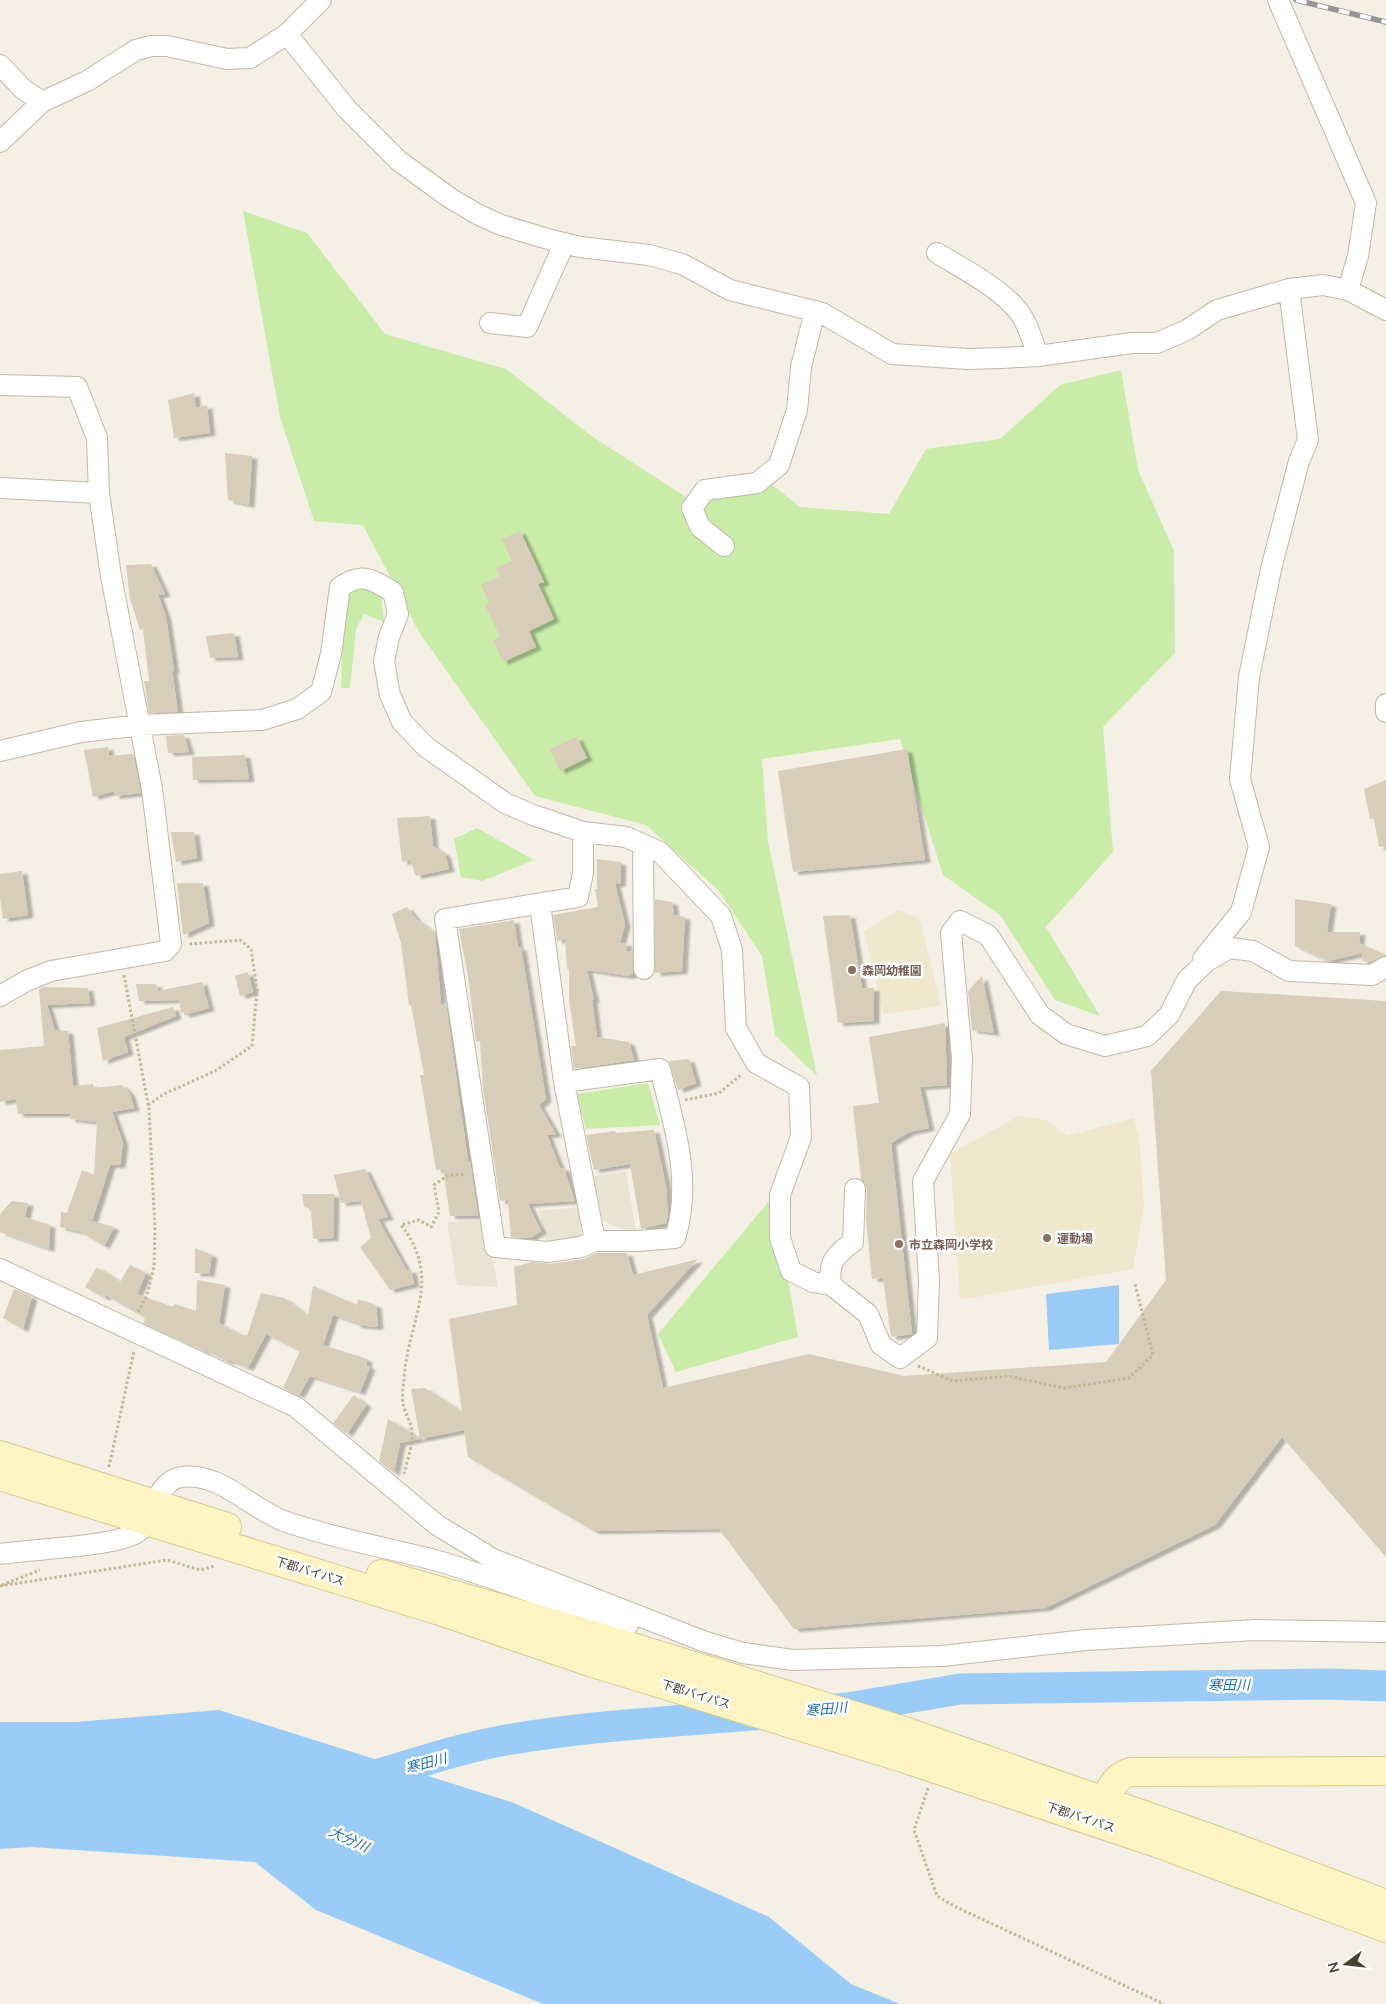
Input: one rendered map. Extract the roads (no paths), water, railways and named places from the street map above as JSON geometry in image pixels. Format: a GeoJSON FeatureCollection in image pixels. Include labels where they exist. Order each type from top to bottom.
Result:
{"type":"FeatureCollection","features":[{"type":"Feature","properties":{"kind":"street"},"geometry":{"type":"LineString","coordinates":[[0,142],[42,102],[86,81],[136,50],[151,46],[187,49],[227,59],[250,58],[288,34],[321,0]]}},
{"type":"Feature","properties":{"kind":"street"},"geometry":{"type":"LineString","coordinates":[[1278,0],[1366,203],[1358,256],[1348,290]]}},
{"type":"Feature","properties":{"kind":"street"},"geometry":{"type":"LineString","coordinates":[[288,34],[346,108],[399,161],[450,198],[477,214],[501,225],[564,244],[649,255],[682,264],[730,290],[815,312],[851,328],[892,354],[968,359],[1038,356],[1132,343],[1157,343],[1187,330],[1217,310],[1289,288],[1323,285],[1348,290],[1386,310]]}},
{"type":"Feature","properties":{"kind":"street"},"geometry":{"type":"LineString","coordinates":[[0,64],[23,89],[42,102]]}},
{"type":"Feature","properties":{"kind":"street"},"geometry":{"type":"LineString","coordinates":[[490,323],[527,327],[564,244]]}},
{"type":"Feature","properties":{"kind":"street"},"geometry":{"type":"LineString","coordinates":[[937,253],[983,281],[1015,307],[1030,332],[1038,356]]}},
{"type":"Feature","properties":{"kind":"street"},"geometry":{"type":"LineString","coordinates":[[0,751],[81,732],[141,726],[262,720],[297,709],[321,692],[331,654],[340,587],[352,579],[371,578],[393,592],[398,614],[389,637],[384,661],[390,695],[402,722],[426,747],[505,802],[533,815],[583,832],[626,837],[660,852],[721,916],[732,950],[736,1028],[756,1063],[799,1088],[800,1137],[780,1195],[780,1238],[791,1271],[813,1282],[831,1285],[868,1314],[881,1345],[900,1358],[928,1338],[929,1281],[923,1181],[960,1114],[962,1058],[951,933],[960,921],[988,936],[1040,1016],[1066,1034],[1105,1046],[1147,1036],[1170,1015],[1187,980],[1241,912],[1259,847],[1240,780],[1249,677],[1271,569],[1299,462],[1308,440],[1289,288]]}},
{"type":"Feature","properties":{"kind":"street"},"geometry":{"type":"LineString","coordinates":[[724,546],[700,527],[692,508],[705,490],[757,483],[779,465],[797,410],[801,367],[815,312]]}},
{"type":"Feature","properties":{"kind":"street"},"geometry":{"type":"LineString","coordinates":[[0,385],[77,387],[97,438],[99,493],[111,576],[152,788],[171,944],[165,951],[51,971],[26,981],[0,996]]}},
{"type":"Feature","properties":{"kind":"street"},"geometry":{"type":"LineString","coordinates":[[0,488],[99,493]]}},
{"type":"Feature","properties":{"kind":"street"},"geometry":{"type":"LineString","coordinates":[[1386,704],[1386,712]]}},
{"type":"Feature","properties":{"kind":"street"},"geometry":{"type":"LineString","coordinates":[[564,1082],[660,1069],[679,1141],[683,1205],[675,1238],[637,1241],[595,1241],[581,1247],[548,1252],[495,1247],[444,918],[578,897],[583,873],[583,832]]}},
{"type":"Feature","properties":{"kind":"street"},"geometry":{"type":"LineString","coordinates":[[643,845],[644,969]]}},
{"type":"Feature","properties":{"kind":"street"},"geometry":{"type":"LineString","coordinates":[[540,904],[564,1082],[595,1241]]}},
{"type":"Feature","properties":{"kind":"street"},"geometry":{"type":"LineString","coordinates":[[1187,980],[1207,961],[1230,948],[1253,951],[1289,971],[1372,974],[1386,967]]}},
{"type":"Feature","properties":{"kind":"street"},"geometry":{"type":"LineString","coordinates":[[831,1285],[829,1272],[835,1255],[853,1242],[855,1190]]}},
{"type":"Feature","properties":{"kind":"street"},"geometry":{"type":"LineString","coordinates":[[0,1269],[296,1407],[438,1525],[493,1559],[703,1641],[743,1653],[793,1660],[942,1656],[1086,1640],[1254,1630],[1386,1632]]}},
{"type":"Feature","properties":{"kind":"street"},"geometry":{"type":"LineString","coordinates":[[0,1455],[105,1487],[150,1512]]}},
{"type":"Feature","properties":{"kind":"street","name":"下郡バイパス"},"geometry":{"type":"LineString","coordinates":[[0,1476],[150,1512],[440,1611],[598,1651],[935,1769],[1102,1813],[1386,1928]]}},
{"type":"Feature","properties":{"kind":"street"},"geometry":{"type":"LineString","coordinates":[[0,1554],[104,1542],[136,1533],[166,1487],[180,1478],[202,1479],[229,1490],[285,1521],[350,1541],[460,1568],[630,1626],[703,1641]]}},
{"type":"Feature","properties":{"kind":"street"},"geometry":{"type":"LineString","coordinates":[[598,1651],[904,1731],[1102,1813],[1218,1841],[1386,1904]]}},
{"type":"Feature","properties":{"kind":"street"},"geometry":{"type":"LineString","coordinates":[[1102,1813],[1112,1784],[1116,1779],[1123,1775],[1140,1771],[1386,1771]]}},
{"type":"Feature","properties":{"kind":"water"},"geometry":{"type":"Polygon","coordinates":[[[1119,1285],[1119,1344],[1049,1350],[1046,1294],[1119,1285]]]}},
{"type":"Feature","properties":{"kind":"water","name":"大分川"},"geometry":{"type":"Polygon","coordinates":[[[219,1710],[514,1803],[769,1917],[851,1984],[900,2004],[543,2004],[316,1910],[255,1862],[32,1847],[0,1849],[0,1722],[76,1722],[219,1710]]]}},
{"type":"Feature","properties":{"kind":"waterway","name":"寒田川"},"geometry":{"type":"LineString","coordinates":[[823,1710],[848,1708],[960,1689],[1329,1684],[1386,1686]]}},
{"type":"Feature","properties":{"kind":"waterway","name":"寒田川"},"geometry":{"type":"LineString","coordinates":[[362,1779],[493,1742],[607,1727],[766,1714]]}},
{"type":"Feature","properties":{"kind":"railway"},"geometry":{"type":"LineString","coordinates":[[1296,0],[1386,22]]}},
{"type":"Feature","properties":{"kind":"place","name":"森岡幼稚園"},"geometry":{"type":"Point","coordinates":[852,970]}},
{"type":"Feature","properties":{"kind":"place","name":"運動場"},"geometry":{"type":"Point","coordinates":[1047,1238]}},
{"type":"Feature","properties":{"kind":"place","name":"市立森岡小学校"},"geometry":{"type":"Point","coordinates":[899,1244]}}]}
